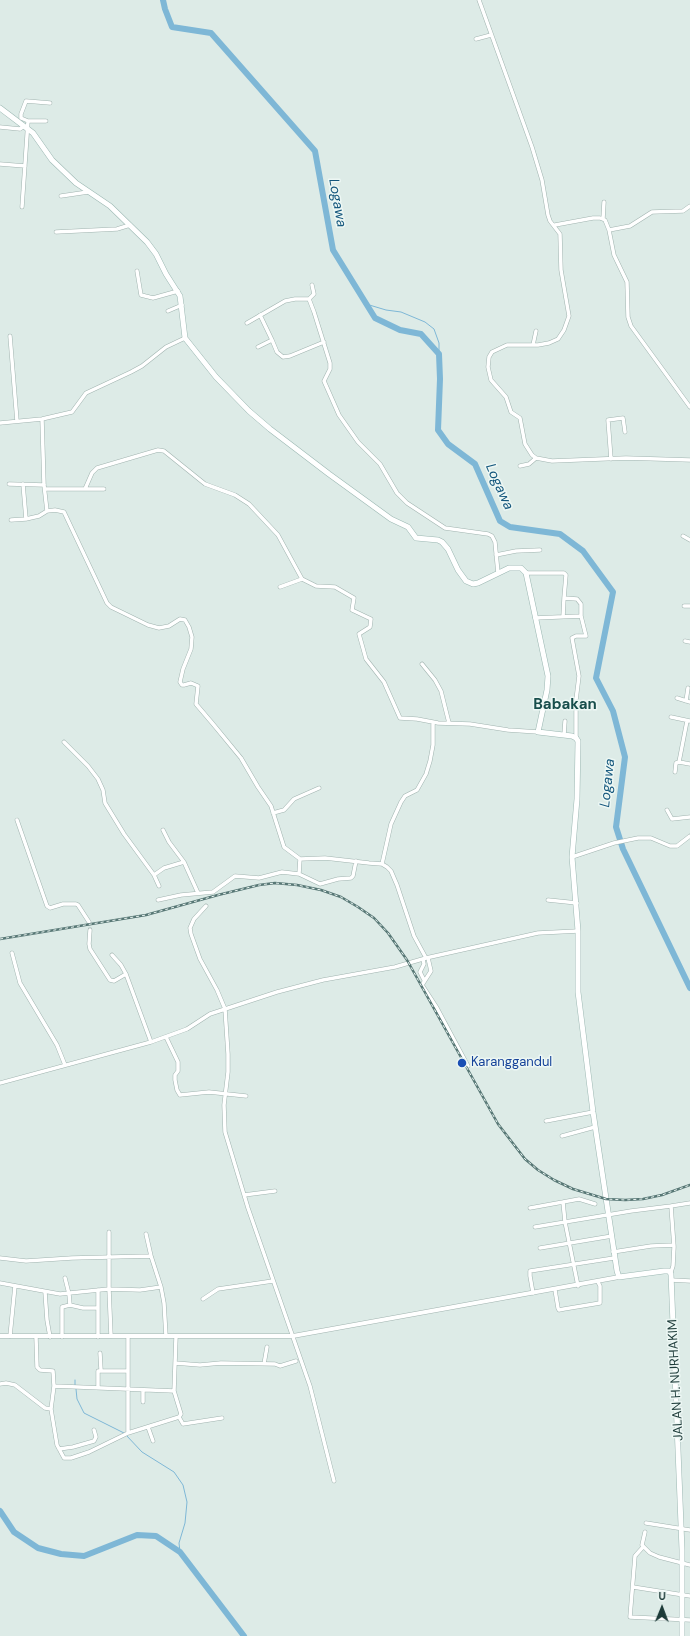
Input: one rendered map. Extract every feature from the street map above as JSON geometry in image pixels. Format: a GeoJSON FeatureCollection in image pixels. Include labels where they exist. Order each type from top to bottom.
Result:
{"type":"FeatureCollection","features":[{"type":"Feature","properties":{"kind":"main road"},"geometry":{"type":"LineString","coordinates":[[0,108],[33,133],[52,160],[62,170],[76,183],[110,206],[130,225],[156,254],[166,274],[178,291],[182,305],[185,338],[216,377],[249,411],[270,429],[391,518],[408,527],[416,538],[438,540],[442,542],[448,549],[458,570],[466,581],[473,584],[478,583],[506,569],[514,567],[521,568],[526,573],[548,682],[538,732],[564,735],[576,738],[578,741],[577,799],[572,857],[577,903],[578,992],[595,1127],[614,1255],[619,1277],[662,1271],[671,1272]]}},
{"type":"Feature","properties":{"kind":"main road","name":"JALAN H. NURHAKIM"},"geometry":{"type":"LineString","coordinates":[[671,1272],[681,1529],[682,1636]]}},
{"type":"Feature","properties":{"kind":"street"},"geometry":{"type":"LineString","coordinates":[[479,0],[532,147],[542,180],[550,221],[559,230],[561,237],[562,270],[569,316],[568,323],[564,330],[558,338],[549,343],[533,345],[507,345],[497,349],[489,357],[488,366],[491,380],[506,397],[511,412],[520,418],[525,444],[532,455],[536,458],[552,461],[611,459],[690,460]]}},
{"type":"Feature","properties":{"kind":"street"},"geometry":{"type":"LineString","coordinates":[[476,39],[491,35]]}},
{"type":"Feature","properties":{"kind":"street"},"geometry":{"type":"LineString","coordinates":[[46,121],[28,121],[20,118],[25,102],[50,103]]}},
{"type":"Feature","properties":{"kind":"street"},"geometry":{"type":"LineString","coordinates":[[22,207],[26,128],[28,121]]}},
{"type":"Feature","properties":{"kind":"street"},"geometry":{"type":"LineString","coordinates":[[0,127],[20,129],[26,128]]}},
{"type":"Feature","properties":{"kind":"street"},"geometry":{"type":"LineString","coordinates":[[0,164],[25,166]]}},
{"type":"Feature","properties":{"kind":"street"},"geometry":{"type":"LineString","coordinates":[[61,196],[88,192]]}},
{"type":"Feature","properties":{"kind":"street"},"geometry":{"type":"LineString","coordinates":[[604,202],[603,219],[605,220],[609,230],[614,255],[627,282],[628,317],[630,326],[690,407]]}},
{"type":"Feature","properties":{"kind":"street"},"geometry":{"type":"LineString","coordinates":[[609,230],[630,226],[652,212],[683,211],[690,206]]}},
{"type":"Feature","properties":{"kind":"street"},"geometry":{"type":"LineString","coordinates":[[554,225],[593,218],[603,219]]}},
{"type":"Feature","properties":{"kind":"street"},"geometry":{"type":"LineString","coordinates":[[56,232],[117,230],[130,225]]}},
{"type":"Feature","properties":{"kind":"street"},"geometry":{"type":"LineString","coordinates":[[137,271],[141,295],[153,298],[178,291]]}},
{"type":"Feature","properties":{"kind":"street"},"geometry":{"type":"LineString","coordinates":[[309,299],[314,292],[312,285]]}},
{"type":"Feature","properties":{"kind":"street"},"geometry":{"type":"LineString","coordinates":[[247,322],[285,302],[295,299],[309,299]]}},
{"type":"Feature","properties":{"kind":"street"},"geometry":{"type":"LineString","coordinates":[[309,299],[324,342],[330,366],[324,381],[335,409],[358,442],[380,464],[401,498],[422,514],[445,528],[491,535],[495,541],[498,573]]}},
{"type":"Feature","properties":{"kind":"street"},"geometry":{"type":"LineString","coordinates":[[168,311],[182,305]]}},
{"type":"Feature","properties":{"kind":"street"},"geometry":{"type":"LineString","coordinates":[[260,315],[277,352],[283,357],[290,356],[324,342]]}},
{"type":"Feature","properties":{"kind":"street"},"geometry":{"type":"LineString","coordinates":[[533,345],[536,331]]}},
{"type":"Feature","properties":{"kind":"street"},"geometry":{"type":"LineString","coordinates":[[10,336],[17,421]]}},
{"type":"Feature","properties":{"kind":"street"},"geometry":{"type":"LineString","coordinates":[[0,423],[42,419],[72,412],[86,393],[142,366],[166,347],[185,338]]}},
{"type":"Feature","properties":{"kind":"street"},"geometry":{"type":"LineString","coordinates":[[258,347],[272,340]]}},
{"type":"Feature","properties":{"kind":"street"},"geometry":{"type":"LineString","coordinates":[[611,459],[608,420],[623,418],[625,432]]}},
{"type":"Feature","properties":{"kind":"street"},"geometry":{"type":"LineString","coordinates":[[42,419],[44,487],[47,511]]}},
{"type":"Feature","properties":{"kind":"street"},"geometry":{"type":"LineString","coordinates":[[85,489],[92,473],[97,468],[158,450],[164,451],[205,484],[235,495],[249,504],[278,535],[302,579],[316,586],[335,587],[354,598],[352,610],[371,619],[370,627],[359,634],[366,659],[384,682],[399,717],[402,719],[470,724],[508,730],[538,732]]}},
{"type":"Feature","properties":{"kind":"street"},"geometry":{"type":"LineString","coordinates":[[520,466],[529,464],[536,458]]}},
{"type":"Feature","properties":{"kind":"street"},"geometry":{"type":"LineString","coordinates":[[9,484],[104,489]]}},
{"type":"Feature","properties":{"kind":"street"},"geometry":{"type":"LineString","coordinates":[[23,484],[26,519]]}},
{"type":"Feature","properties":{"kind":"street"},"geometry":{"type":"LineString","coordinates":[[11,520],[39,516],[47,511],[60,511],[66,513],[107,603],[111,607],[148,625],[159,628],[169,626],[180,619],[185,620],[191,631],[191,649],[187,657],[180,682],[184,685],[191,683],[198,686],[196,704],[241,758],[258,787],[272,806],[273,814],[284,847],[300,860],[316,858],[382,864],[392,871],[414,936],[431,971],[422,985],[437,1008],[468,1066]]}},
{"type":"Feature","properties":{"kind":"street"},"geometry":{"type":"LineString","coordinates":[[683,536],[690,540]]}},
{"type":"Feature","properties":{"kind":"street"},"geometry":{"type":"LineString","coordinates":[[496,555],[516,551],[540,550]]}},
{"type":"Feature","properties":{"kind":"street"},"geometry":{"type":"LineString","coordinates":[[526,573],[564,573],[566,575],[563,617]]}},
{"type":"Feature","properties":{"kind":"street"},"geometry":{"type":"LineString","coordinates":[[280,587],[302,579]]}},
{"type":"Feature","properties":{"kind":"street"},"geometry":{"type":"LineString","coordinates":[[564,598],[579,601],[581,604],[581,616],[586,636],[576,636],[573,637],[572,640],[579,676],[576,700],[576,738]]}},
{"type":"Feature","properties":{"kind":"street"},"geometry":{"type":"LineString","coordinates":[[684,606],[690,606]]}},
{"type":"Feature","properties":{"kind":"street"},"geometry":{"type":"LineString","coordinates":[[535,618],[581,616]]}},
{"type":"Feature","properties":{"kind":"street"},"geometry":{"type":"LineString","coordinates":[[685,641],[690,642]]}},
{"type":"Feature","properties":{"kind":"street"},"geometry":{"type":"LineString","coordinates":[[422,664],[435,680],[441,691],[449,723]]}},
{"type":"Feature","properties":{"kind":"street"},"geometry":{"type":"LineString","coordinates":[[677,698],[688,701],[688,688]]}},
{"type":"Feature","properties":{"kind":"street"},"geometry":{"type":"LineString","coordinates":[[671,717],[689,721],[679,762],[676,763],[675,772]]}},
{"type":"Feature","properties":{"kind":"street"},"geometry":{"type":"LineString","coordinates":[[564,735],[565,721]]}},
{"type":"Feature","properties":{"kind":"street"},"geometry":{"type":"LineString","coordinates":[[382,864],[391,824],[401,802],[405,796],[417,790],[426,774],[433,744],[433,722]]}},
{"type":"Feature","properties":{"kind":"street"},"geometry":{"type":"LineString","coordinates":[[64,742],[88,766],[98,779],[103,790],[105,803],[124,834],[154,875],[159,886]]}},
{"type":"Feature","properties":{"kind":"street"},"geometry":{"type":"LineString","coordinates":[[679,762],[690,764]]}},
{"type":"Feature","properties":{"kind":"street"},"geometry":{"type":"LineString","coordinates":[[273,814],[284,810],[294,799],[319,788]]}},
{"type":"Feature","properties":{"kind":"street"},"geometry":{"type":"LineString","coordinates":[[667,810],[672,819],[690,817]]}},
{"type":"Feature","properties":{"kind":"street"},"geometry":{"type":"LineString","coordinates":[[17,820],[47,906],[50,908],[63,904],[76,904],[89,922]]}},
{"type":"Feature","properties":{"kind":"street"},"geometry":{"type":"LineString","coordinates":[[164,830],[166,837],[184,862],[193,879],[198,893]]}},
{"type":"Feature","properties":{"kind":"street"},"geometry":{"type":"LineString","coordinates":[[572,857],[630,839],[651,838],[674,846],[680,844],[690,836]]}},
{"type":"Feature","properties":{"kind":"street"},"geometry":{"type":"LineString","coordinates":[[299,874],[300,860]]}},
{"type":"Feature","properties":{"kind":"street"},"geometry":{"type":"LineString","coordinates":[[158,900],[216,890],[235,876],[260,878],[282,872],[299,874],[320,884],[338,879],[351,878],[353,876],[356,861]]}},
{"type":"Feature","properties":{"kind":"street"},"geometry":{"type":"LineString","coordinates":[[154,875],[164,868],[184,862]]}},
{"type":"Feature","properties":{"kind":"street"},"geometry":{"type":"LineString","coordinates":[[548,900],[577,903]]}},
{"type":"Feature","properties":{"kind":"street"},"geometry":{"type":"LineString","coordinates":[[206,906],[194,919],[190,928],[200,959],[225,1009],[228,1054],[228,1072],[225,1094],[225,1132],[244,1195],[312,1393],[334,1481]]}},
{"type":"Feature","properties":{"kind":"street"},"geometry":{"type":"LineString","coordinates":[[90,930],[90,949],[110,980],[114,981],[126,974]]}},
{"type":"Feature","properties":{"kind":"street"},"geometry":{"type":"LineString","coordinates":[[0,1082],[151,1042],[187,1029],[205,1016],[277,992],[323,980],[395,967],[426,958],[538,933],[578,931]]}},
{"type":"Feature","properties":{"kind":"street"},"geometry":{"type":"LineString","coordinates":[[12,953],[20,983],[57,1045],[65,1065]]}},
{"type":"Feature","properties":{"kind":"street"},"geometry":{"type":"LineString","coordinates":[[112,955],[121,965],[126,974],[151,1042]]}},
{"type":"Feature","properties":{"kind":"street"},"geometry":{"type":"LineString","coordinates":[[424,980],[420,972],[426,958]]}},
{"type":"Feature","properties":{"kind":"street"},"geometry":{"type":"LineString","coordinates":[[166,1037],[178,1062],[178,1071],[175,1075],[178,1094],[184,1096],[209,1092],[246,1096]]}},
{"type":"Feature","properties":{"kind":"street"},"geometry":{"type":"LineString","coordinates":[[546,1120],[593,1112]]}},
{"type":"Feature","properties":{"kind":"street"},"geometry":{"type":"LineString","coordinates":[[562,1136],[595,1127]]}},
{"type":"Feature","properties":{"kind":"street"},"geometry":{"type":"LineString","coordinates":[[244,1195],[275,1191]]}},
{"type":"Feature","properties":{"kind":"street"},"geometry":{"type":"LineString","coordinates":[[530,1208],[579,1199],[594,1204]]}},
{"type":"Feature","properties":{"kind":"street"},"geometry":{"type":"LineString","coordinates":[[563,1202],[565,1222],[578,1286]]}},
{"type":"Feature","properties":{"kind":"street"},"geometry":{"type":"LineString","coordinates":[[534,1227],[608,1214],[690,1203]]}},
{"type":"Feature","properties":{"kind":"street"},"geometry":{"type":"LineString","coordinates":[[671,1206],[674,1245],[673,1266],[671,1272]]}},
{"type":"Feature","properties":{"kind":"street"},"geometry":{"type":"LineString","coordinates":[[109,1232],[111,1336]]}},
{"type":"Feature","properties":{"kind":"street"},"geometry":{"type":"LineString","coordinates":[[146,1234],[150,1256],[161,1287],[164,1303],[166,1336]]}},
{"type":"Feature","properties":{"kind":"street"},"geometry":{"type":"LineString","coordinates":[[540,1248],[612,1236]]}},
{"type":"Feature","properties":{"kind":"street"},"geometry":{"type":"LineString","coordinates":[[533,1293],[530,1271],[573,1264],[651,1246],[674,1245]]}},
{"type":"Feature","properties":{"kind":"street"},"geometry":{"type":"LineString","coordinates":[[0,1258],[26,1261],[150,1256]]}},
{"type":"Feature","properties":{"kind":"street"},"geometry":{"type":"LineString","coordinates":[[0,1336],[293,1336],[578,1286],[619,1277]]}},
{"type":"Feature","properties":{"kind":"street"},"geometry":{"type":"LineString","coordinates":[[65,1278],[70,1305]]}},
{"type":"Feature","properties":{"kind":"street"},"geometry":{"type":"LineString","coordinates":[[671,1280],[690,1281]]}},
{"type":"Feature","properties":{"kind":"street"},"geometry":{"type":"LineString","coordinates":[[204,1299],[218,1289],[273,1281]]}},
{"type":"Feature","properties":{"kind":"street"},"geometry":{"type":"LineString","coordinates":[[555,1290],[558,1309],[561,1310],[600,1303],[600,1286],[598,1282]]}},
{"type":"Feature","properties":{"kind":"street"},"geometry":{"type":"LineString","coordinates":[[0,1283],[45,1292],[69,1294],[109,1289],[140,1290],[161,1287]]}},
{"type":"Feature","properties":{"kind":"street"},"geometry":{"type":"LineString","coordinates":[[10,1336],[15,1286]]}},
{"type":"Feature","properties":{"kind":"street"},"geometry":{"type":"LineString","coordinates":[[98,1290],[98,1337]]}},
{"type":"Feature","properties":{"kind":"street"},"geometry":{"type":"LineString","coordinates":[[45,1292],[47,1323],[50,1337]]}},
{"type":"Feature","properties":{"kind":"street"},"geometry":{"type":"LineString","coordinates":[[62,1337],[62,1307],[70,1305],[83,1308],[97,1308]]}},
{"type":"Feature","properties":{"kind":"street"},"geometry":{"type":"LineString","coordinates":[[36,1337],[36,1368],[40,1370],[53,1371],[54,1386],[50,1409],[59,1449],[64,1458],[71,1458],[89,1452],[125,1434],[179,1417]]}},
{"type":"Feature","properties":{"kind":"street"},"geometry":{"type":"LineString","coordinates":[[125,1434],[128,1390],[128,1337]]}},
{"type":"Feature","properties":{"kind":"street"},"geometry":{"type":"LineString","coordinates":[[176,1337],[174,1391],[181,1414],[179,1417],[183,1424],[222,1418]]}},
{"type":"Feature","properties":{"kind":"street"},"geometry":{"type":"LineString","coordinates":[[264,1364],[267,1347]]}},
{"type":"Feature","properties":{"kind":"street"},"geometry":{"type":"LineString","coordinates":[[98,1388],[98,1372],[101,1370],[100,1353]]}},
{"type":"Feature","properties":{"kind":"street"},"geometry":{"type":"LineString","coordinates":[[175,1363],[200,1365],[221,1363],[275,1364],[280,1366],[296,1361]]}},
{"type":"Feature","properties":{"kind":"street"},"geometry":{"type":"LineString","coordinates":[[101,1370],[128,1371]]}},
{"type":"Feature","properties":{"kind":"street"},"geometry":{"type":"LineString","coordinates":[[0,1384],[6,1383],[15,1385],[45,1408],[50,1409]]}},
{"type":"Feature","properties":{"kind":"street"},"geometry":{"type":"LineString","coordinates":[[54,1386],[174,1391]]}},
{"type":"Feature","properties":{"kind":"street"},"geometry":{"type":"LineString","coordinates":[[143,1390],[143,1402]]}},
{"type":"Feature","properties":{"kind":"street"},"geometry":{"type":"LineString","coordinates":[[148,1427],[153,1441]]}},
{"type":"Feature","properties":{"kind":"street"},"geometry":{"type":"LineString","coordinates":[[59,1449],[73,1447],[94,1440],[96,1438],[94,1430]]}},
{"type":"Feature","properties":{"kind":"street"},"geometry":{"type":"LineString","coordinates":[[646,1523],[690,1530]]}},
{"type":"Feature","properties":{"kind":"street"},"geometry":{"type":"LineString","coordinates":[[645,1532],[643,1547],[635,1556],[630,1617],[690,1620]]}},
{"type":"Feature","properties":{"kind":"street"},"geometry":{"type":"LineString","coordinates":[[643,1547],[654,1556],[690,1565]]}},
{"type":"Feature","properties":{"kind":"street"},"geometry":{"type":"LineString","coordinates":[[633,1587],[690,1596]]}},
{"type":"Feature","properties":{"kind":"waterway","name":"Logawa"},"geometry":{"type":"LineString","coordinates":[[163,0],[172,27],[211,33],[315,151],[333,250],[375,318],[400,330],[421,334],[439,354],[440,379],[438,430],[448,444],[475,464],[500,521],[510,527],[560,534],[583,551],[613,592],[596,678],[613,711],[625,757],[616,827],[623,849],[690,988]]}},
{"type":"Feature","properties":{"kind":"waterway"},"geometry":{"type":"LineString","coordinates":[[366,304],[386,310],[401,312],[425,322],[434,329],[439,343],[439,354]]}},
{"type":"Feature","properties":{"kind":"waterway"},"geometry":{"type":"LineString","coordinates":[[75,1380],[75,1385]]}},
{"type":"Feature","properties":{"kind":"waterway"},"geometry":{"type":"LineString","coordinates":[[76,1389],[77,1399],[84,1413],[124,1433]]}},
{"type":"Feature","properties":{"kind":"waterway"},"geometry":{"type":"LineString","coordinates":[[126,1435],[142,1452],[174,1472],[183,1485],[187,1502],[185,1523],[179,1543],[180,1552]]}},
{"type":"Feature","properties":{"kind":"waterway"},"geometry":{"type":"LineString","coordinates":[[0,1511],[14,1532],[38,1548],[61,1554],[84,1556],[137,1535],[156,1536],[180,1552],[244,1636]]}},
{"type":"Feature","properties":{"kind":"tunnel"},"geometry":{"type":"LineString","coordinates":[[89,922],[90,930]]}},
{"type":"Feature","properties":{"kind":"railway"},"geometry":{"type":"LineString","coordinates":[[0,939],[146,915],[218,895],[259,885],[275,883],[297,885],[321,890],[341,897],[374,918],[388,933],[407,960],[498,1124],[525,1159],[538,1170],[573,1189],[606,1199],[643,1199],[662,1195],[690,1185]]}},
{"type":"Feature","properties":{"kind":"place","name":"Karanggandul"},"geometry":{"type":"Point","coordinates":[462,1063]}},
{"type":"Feature","properties":{"kind":"district","name":"Babakan"},"geometry":{"type":"Point","coordinates":[565,705]}}]}
